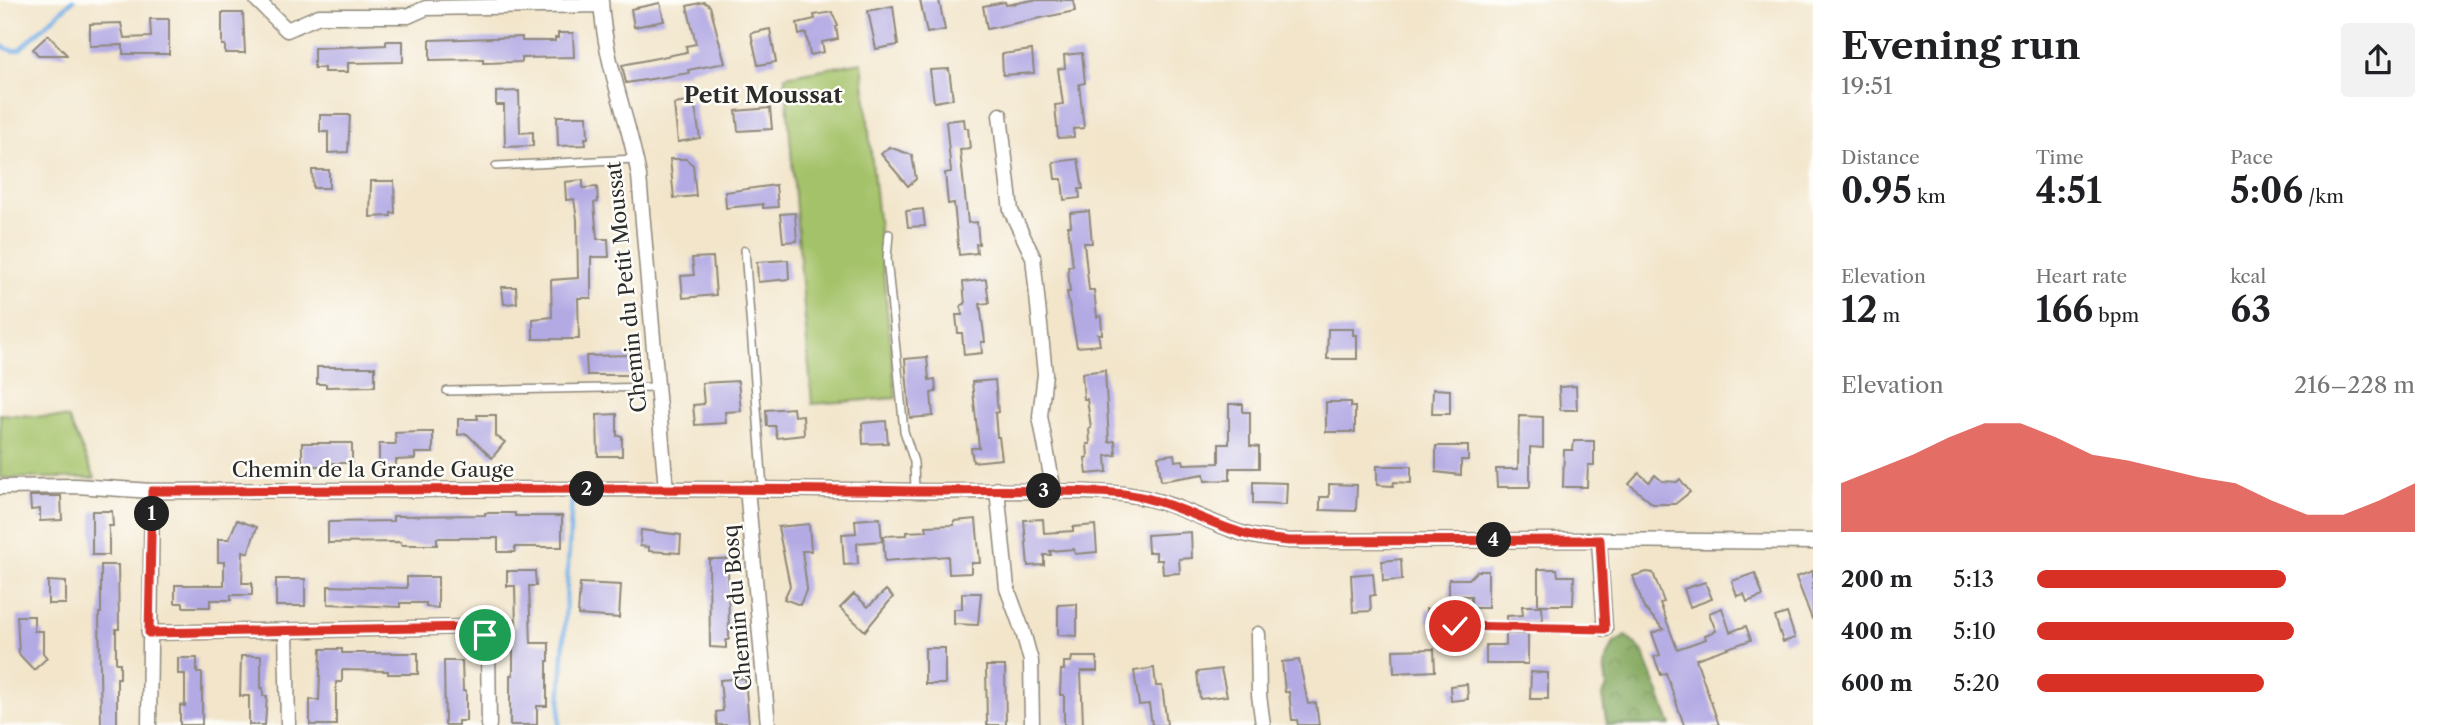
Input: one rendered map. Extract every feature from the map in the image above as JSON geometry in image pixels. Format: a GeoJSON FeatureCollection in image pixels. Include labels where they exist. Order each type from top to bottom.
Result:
{"type":"FeatureCollection","features":[{"type":"Feature","properties":{"kind":"street"},"geometry":{"type":"LineString","coordinates":[[257,0],[287,30],[319,16],[408,16],[426,8],[601,3]]}},
{"type":"Feature","properties":{"kind":"street","name":"Chemin du Petit Moussat"},"geometry":{"type":"LineString","coordinates":[[601,3],[611,71],[636,159],[666,489]]}},
{"type":"Feature","properties":{"kind":"street"},"geometry":{"type":"LineString","coordinates":[[1000,115],[1011,211],[1033,257],[1045,374],[1040,416],[1054,492]]}},
{"type":"Feature","properties":{"kind":"street","name":"Chemin de la Grande Gauge"},"geometry":{"type":"LineString","coordinates":[[0,487],[76,486],[152,491],[997,489],[1115,493],[1180,508],[1235,531],[1289,541],[1813,542]]}},
{"type":"Feature","properties":{"kind":"street","name":"Chemin du Bosq"},"geometry":{"type":"LineString","coordinates":[[747,488],[768,725]]}},
{"type":"Feature","properties":{"kind":"street"},"geometry":{"type":"LineString","coordinates":[[997,489],[1007,588],[1031,661],[1032,725]]}},
{"type":"Feature","properties":{"kind":"street"},"geometry":{"type":"LineString","coordinates":[[149,725],[152,491]]}},
{"type":"Feature","properties":{"kind":"street"},"geometry":{"type":"LineString","coordinates":[[1600,540],[1605,629]]}},
{"type":"Feature","properties":{"kind":"street"},"geometry":{"type":"LineString","coordinates":[[149,633],[478,629],[485,635],[488,643],[489,725]]}},
{"type":"Feature","properties":{"kind":"street"},"geometry":{"type":"LineString","coordinates":[[286,631],[288,725]]}},
{"type":"Feature","properties":{"kind":"street"},"geometry":{"type":"LineString","coordinates":[[1258,634],[1259,695],[1263,725]]}},
{"type":"Feature","properties":{"kind":"lane"},"geometry":{"type":"LineString","coordinates":[[496,166],[636,159]]}},
{"type":"Feature","properties":{"kind":"lane"},"geometry":{"type":"LineString","coordinates":[[889,234],[887,258],[904,431],[914,462],[915,491]]}},
{"type":"Feature","properties":{"kind":"lane"},"geometry":{"type":"LineString","coordinates":[[745,250],[764,488]]}},
{"type":"Feature","properties":{"kind":"lane"},"geometry":{"type":"LineString","coordinates":[[447,391],[657,387]]}},
{"type":"Feature","properties":{"kind":"lane"},"geometry":{"type":"LineString","coordinates":[[1455,626],[1605,629]]}},
{"type":"Feature","properties":{"kind":"green space"},"geometry":{"type":"Polygon","coordinates":[[[862,62],[896,398],[812,404],[785,76],[862,62]]]}},
{"type":"Feature","properties":{"kind":"green space"},"geometry":{"type":"Polygon","coordinates":[[[0,414],[68,418],[95,478],[0,478],[0,414]]]}},
{"type":"Feature","properties":{"kind":"green space"},"geometry":{"type":"Polygon","coordinates":[[[1626,636],[1643,652],[1671,725],[1607,725],[1602,697],[1607,687],[1604,665],[1614,643],[1626,636]]]}},
{"type":"Feature","properties":{"kind":"building"},"geometry":{"type":"Polygon","coordinates":[[[920,0],[939,0],[945,30],[927,33],[920,0]]]}},
{"type":"Feature","properties":{"kind":"building"},"geometry":{"type":"Polygon","coordinates":[[[1033,0],[1073,0],[1075,11],[987,29],[983,6],[1033,0]]]}},
{"type":"Feature","properties":{"kind":"building"},"geometry":{"type":"Polygon","coordinates":[[[704,2],[710,6],[725,63],[688,70],[689,73],[626,83],[622,65],[687,52],[686,46],[696,44],[687,6],[704,2]]]}},
{"type":"Feature","properties":{"kind":"building"},"geometry":{"type":"Polygon","coordinates":[[[660,3],[664,21],[634,27],[631,9],[660,3]]]}},
{"type":"Feature","properties":{"kind":"building"},"geometry":{"type":"Polygon","coordinates":[[[893,6],[898,45],[876,49],[868,11],[893,6]]]}},
{"type":"Feature","properties":{"kind":"building"},"geometry":{"type":"Polygon","coordinates":[[[832,12],[838,26],[838,39],[822,42],[824,52],[810,55],[806,33],[799,35],[797,23],[815,19],[814,15],[832,12]]]}},
{"type":"Feature","properties":{"kind":"building"},"geometry":{"type":"Polygon","coordinates":[[[222,13],[243,13],[245,53],[225,53],[225,45],[222,45],[222,13]]]}},
{"type":"Feature","properties":{"kind":"building"},"geometry":{"type":"Polygon","coordinates":[[[150,19],[169,19],[169,54],[123,54],[123,45],[90,46],[90,24],[121,23],[124,38],[151,37],[150,19]]]}},
{"type":"Feature","properties":{"kind":"building"},"geometry":{"type":"Polygon","coordinates":[[[770,29],[776,62],[758,65],[751,33],[770,29]]]}},
{"type":"Feature","properties":{"kind":"building"},"geometry":{"type":"Polygon","coordinates":[[[558,33],[573,33],[574,57],[522,58],[522,62],[483,63],[483,59],[430,60],[430,40],[522,37],[522,41],[555,41],[558,33]]]}},
{"type":"Feature","properties":{"kind":"building"},"geometry":{"type":"Polygon","coordinates":[[[48,35],[67,55],[38,55],[33,49],[48,35]]]}},
{"type":"Feature","properties":{"kind":"building"},"geometry":{"type":"Polygon","coordinates":[[[386,41],[403,41],[403,62],[348,63],[348,72],[324,72],[324,68],[314,68],[314,48],[386,45],[386,41]]]}},
{"type":"Feature","properties":{"kind":"building"},"geometry":{"type":"Polygon","coordinates":[[[1032,50],[1034,73],[1003,75],[1002,54],[1032,50]]]}},
{"type":"Feature","properties":{"kind":"building"},"geometry":{"type":"Polygon","coordinates":[[[1082,53],[1085,83],[1079,84],[1084,128],[1073,129],[1074,137],[1058,138],[1055,105],[1063,104],[1058,69],[1065,68],[1064,55],[1082,53]]]}},
{"type":"Feature","properties":{"kind":"building"},"geometry":{"type":"Polygon","coordinates":[[[949,69],[953,99],[934,102],[930,70],[949,69]]]}},
{"type":"Feature","properties":{"kind":"building"},"geometry":{"type":"Polygon","coordinates":[[[519,91],[520,133],[533,132],[533,146],[505,147],[504,105],[496,105],[496,92],[519,91]]]}},
{"type":"Feature","properties":{"kind":"building"},"geometry":{"type":"Polygon","coordinates":[[[694,101],[700,138],[678,142],[674,104],[694,101]]]}},
{"type":"Feature","properties":{"kind":"building"},"geometry":{"type":"Polygon","coordinates":[[[770,108],[772,129],[738,131],[736,111],[770,108]]]}},
{"type":"Feature","properties":{"kind":"building"},"geometry":{"type":"Polygon","coordinates":[[[320,115],[350,115],[348,152],[328,153],[328,132],[320,132],[320,115]]]}},
{"type":"Feature","properties":{"kind":"building"},"geometry":{"type":"Polygon","coordinates":[[[557,116],[587,116],[586,145],[558,146],[557,116]]]}},
{"type":"Feature","properties":{"kind":"building"},"geometry":{"type":"Polygon","coordinates":[[[964,119],[965,128],[968,128],[970,149],[960,150],[968,223],[977,222],[979,244],[976,244],[977,253],[959,255],[954,203],[948,204],[945,173],[951,172],[946,121],[964,119]]]}},
{"type":"Feature","properties":{"kind":"building"},"geometry":{"type":"Polygon","coordinates":[[[889,147],[912,155],[916,179],[908,186],[881,154],[889,147]]]}},
{"type":"Feature","properties":{"kind":"building"},"geometry":{"type":"Polygon","coordinates":[[[670,159],[686,159],[693,165],[696,196],[674,198],[670,159]]]}},
{"type":"Feature","properties":{"kind":"building"},"geometry":{"type":"Polygon","coordinates":[[[1078,159],[1083,189],[1079,189],[1080,198],[1064,200],[1062,179],[1055,179],[1053,162],[1078,159]]]}},
{"type":"Feature","properties":{"kind":"building"},"geometry":{"type":"Polygon","coordinates":[[[312,170],[329,170],[329,188],[313,188],[312,170]]]}},
{"type":"Feature","properties":{"kind":"building"},"geometry":{"type":"Polygon","coordinates":[[[583,180],[583,188],[597,187],[598,202],[594,203],[597,239],[608,239],[609,257],[591,257],[591,298],[578,298],[579,339],[533,339],[533,319],[552,317],[551,280],[578,278],[577,219],[574,199],[566,200],[565,182],[583,180]]]}},
{"type":"Feature","properties":{"kind":"building"},"geometry":{"type":"Polygon","coordinates":[[[371,181],[394,181],[395,213],[391,213],[391,216],[370,217],[371,181]]]}},
{"type":"Feature","properties":{"kind":"building"},"geometry":{"type":"Polygon","coordinates":[[[776,185],[778,207],[763,208],[763,204],[726,208],[725,192],[776,185]]]}},
{"type":"Feature","properties":{"kind":"building"},"geometry":{"type":"Polygon","coordinates":[[[923,209],[925,226],[908,227],[906,211],[923,209]]]}},
{"type":"Feature","properties":{"kind":"building"},"geometry":{"type":"Polygon","coordinates":[[[1089,211],[1092,243],[1084,243],[1089,290],[1094,290],[1097,317],[1101,316],[1102,334],[1098,334],[1100,345],[1077,347],[1067,292],[1070,292],[1068,267],[1073,266],[1068,226],[1071,226],[1070,213],[1089,211]]]}},
{"type":"Feature","properties":{"kind":"building"},"geometry":{"type":"Polygon","coordinates":[[[795,213],[797,241],[783,242],[780,214],[795,213]]]}},
{"type":"Feature","properties":{"kind":"building"},"geometry":{"type":"Polygon","coordinates":[[[713,257],[716,295],[683,298],[681,276],[694,275],[692,258],[713,257]]]}},
{"type":"Feature","properties":{"kind":"building"},"geometry":{"type":"Polygon","coordinates":[[[788,260],[789,279],[758,282],[757,262],[788,260]]]}},
{"type":"Feature","properties":{"kind":"building"},"geometry":{"type":"Polygon","coordinates":[[[986,279],[989,303],[980,304],[985,342],[981,342],[982,353],[964,355],[962,333],[958,333],[956,315],[962,315],[961,305],[965,304],[963,282],[986,279]]]}},
{"type":"Feature","properties":{"kind":"building"},"geometry":{"type":"Polygon","coordinates":[[[502,287],[516,287],[517,303],[504,304],[502,287]]]}},
{"type":"Feature","properties":{"kind":"building"},"geometry":{"type":"Polygon","coordinates":[[[1328,329],[1353,329],[1353,335],[1357,335],[1357,359],[1327,359],[1328,329]]]}},
{"type":"Feature","properties":{"kind":"building"},"geometry":{"type":"Polygon","coordinates":[[[633,355],[634,375],[587,375],[586,356],[633,355]]]}},
{"type":"Feature","properties":{"kind":"building"},"geometry":{"type":"Polygon","coordinates":[[[927,357],[929,380],[935,379],[936,392],[931,393],[933,416],[910,418],[905,359],[927,357]]]}},
{"type":"Feature","properties":{"kind":"building"},"geometry":{"type":"Polygon","coordinates":[[[317,367],[375,367],[375,386],[326,387],[326,384],[317,384],[317,367]]]}},
{"type":"Feature","properties":{"kind":"building"},"geometry":{"type":"Polygon","coordinates":[[[1105,370],[1109,442],[1115,441],[1116,455],[1106,456],[1107,472],[1087,474],[1085,458],[1088,457],[1087,444],[1090,444],[1091,428],[1087,399],[1084,399],[1082,373],[1105,370]]]}},
{"type":"Feature","properties":{"kind":"building"},"geometry":{"type":"Polygon","coordinates":[[[995,380],[997,437],[1002,459],[973,462],[971,448],[979,448],[972,382],[995,380]]]}},
{"type":"Feature","properties":{"kind":"building"},"geometry":{"type":"Polygon","coordinates":[[[738,381],[741,411],[725,412],[726,423],[695,425],[693,405],[704,404],[702,383],[738,381]]]}},
{"type":"Feature","properties":{"kind":"building"},"geometry":{"type":"Polygon","coordinates":[[[1576,386],[1577,410],[1560,410],[1559,387],[1576,386]]]}},
{"type":"Feature","properties":{"kind":"building"},"geometry":{"type":"Polygon","coordinates":[[[1433,389],[1450,390],[1450,414],[1432,414],[1433,389]]]}},
{"type":"Feature","properties":{"kind":"building"},"geometry":{"type":"Polygon","coordinates":[[[1326,402],[1351,402],[1351,407],[1355,407],[1355,432],[1326,432],[1326,402]]]}},
{"type":"Feature","properties":{"kind":"building"},"geometry":{"type":"Polygon","coordinates":[[[1229,404],[1243,404],[1243,412],[1250,412],[1250,446],[1259,447],[1259,468],[1230,468],[1230,480],[1205,481],[1204,474],[1161,481],[1158,456],[1174,454],[1175,461],[1183,460],[1184,464],[1219,463],[1219,444],[1229,444],[1229,404]]]}},
{"type":"Feature","properties":{"kind":"building"},"geometry":{"type":"Polygon","coordinates":[[[793,408],[794,416],[803,415],[804,435],[777,438],[775,426],[767,426],[766,410],[793,408]]]}},
{"type":"Feature","properties":{"kind":"building"},"geometry":{"type":"Polygon","coordinates":[[[617,414],[617,436],[622,436],[622,456],[598,456],[597,415],[617,414]]]}},
{"type":"Feature","properties":{"kind":"building"},"geometry":{"type":"Polygon","coordinates":[[[477,415],[496,415],[496,436],[505,442],[492,458],[467,434],[458,435],[458,419],[478,419],[477,415]]]}},
{"type":"Feature","properties":{"kind":"building"},"geometry":{"type":"Polygon","coordinates":[[[1519,416],[1543,417],[1543,448],[1530,447],[1530,487],[1497,487],[1496,469],[1518,469],[1519,416]]]}},
{"type":"Feature","properties":{"kind":"building"},"geometry":{"type":"Polygon","coordinates":[[[886,421],[888,443],[863,444],[862,423],[886,421]]]}},
{"type":"Feature","properties":{"kind":"building"},"geometry":{"type":"Polygon","coordinates":[[[433,432],[433,453],[415,453],[415,459],[396,460],[396,466],[379,466],[379,444],[396,444],[395,433],[433,432]]]}},
{"type":"Feature","properties":{"kind":"building"},"geometry":{"type":"Polygon","coordinates":[[[1574,441],[1594,441],[1594,465],[1588,465],[1587,487],[1563,487],[1564,450],[1573,450],[1574,441]]]}},
{"type":"Feature","properties":{"kind":"building"},"geometry":{"type":"Polygon","coordinates":[[[302,443],[352,443],[352,463],[302,466],[302,443]]]}},
{"type":"Feature","properties":{"kind":"building"},"geometry":{"type":"Polygon","coordinates":[[[1436,446],[1468,446],[1468,460],[1461,460],[1461,475],[1436,472],[1436,446]]]}},
{"type":"Feature","properties":{"kind":"building"},"geometry":{"type":"Polygon","coordinates":[[[1377,466],[1411,466],[1411,483],[1377,485],[1377,466]]]}},
{"type":"Feature","properties":{"kind":"building"},"geometry":{"type":"Polygon","coordinates":[[[1639,473],[1649,482],[1655,475],[1662,481],[1677,482],[1680,479],[1690,492],[1675,504],[1653,504],[1629,484],[1639,473]]]}},
{"type":"Feature","properties":{"kind":"building"},"geometry":{"type":"Polygon","coordinates":[[[1253,482],[1287,483],[1286,505],[1253,504],[1253,482]]]}},
{"type":"Feature","properties":{"kind":"building"},"geometry":{"type":"Polygon","coordinates":[[[1329,484],[1357,485],[1356,511],[1320,510],[1320,497],[1329,497],[1329,484]]]}},
{"type":"Feature","properties":{"kind":"building"},"geometry":{"type":"Polygon","coordinates":[[[30,496],[61,496],[62,520],[40,521],[40,509],[31,510],[30,496]]]}},
{"type":"Feature","properties":{"kind":"building"},"geometry":{"type":"Polygon","coordinates":[[[92,511],[112,511],[109,555],[92,555],[92,511]]]}},
{"type":"Feature","properties":{"kind":"building"},"geometry":{"type":"Polygon","coordinates":[[[485,513],[562,516],[562,547],[515,547],[515,552],[498,552],[498,538],[437,538],[437,545],[401,545],[401,542],[328,543],[328,522],[393,521],[393,516],[485,513]]]}},
{"type":"Feature","properties":{"kind":"building"},"geometry":{"type":"Polygon","coordinates":[[[880,518],[882,541],[857,543],[858,564],[844,565],[842,534],[856,533],[855,520],[880,518]]]}},
{"type":"Feature","properties":{"kind":"building"},"geometry":{"type":"Polygon","coordinates":[[[976,519],[980,563],[971,563],[971,573],[949,574],[948,556],[885,561],[883,536],[907,535],[907,532],[927,531],[926,526],[954,525],[954,521],[976,519]]]}},
{"type":"Feature","properties":{"kind":"building"},"geometry":{"type":"Polygon","coordinates":[[[1043,519],[1044,533],[1073,531],[1073,527],[1095,525],[1097,552],[1075,554],[1074,549],[1050,551],[1051,555],[1044,555],[1044,565],[1028,566],[1024,520],[1043,519]]]}},
{"type":"Feature","properties":{"kind":"building"},"geometry":{"type":"Polygon","coordinates":[[[237,520],[257,527],[248,553],[243,551],[242,583],[252,583],[252,595],[231,595],[231,600],[210,600],[210,607],[183,607],[183,603],[175,603],[175,585],[224,585],[224,562],[218,562],[218,539],[229,539],[237,520]]]}},
{"type":"Feature","properties":{"kind":"building"},"geometry":{"type":"Polygon","coordinates":[[[809,524],[811,551],[802,551],[807,588],[800,605],[784,599],[790,586],[778,527],[809,524]]]}},
{"type":"Feature","properties":{"kind":"building"},"geometry":{"type":"Polygon","coordinates":[[[641,530],[681,535],[680,553],[649,551],[649,547],[640,546],[641,530]]]}},
{"type":"Feature","properties":{"kind":"building"},"geometry":{"type":"Polygon","coordinates":[[[1191,532],[1192,558],[1179,559],[1180,573],[1163,574],[1162,560],[1156,560],[1156,552],[1148,552],[1147,535],[1191,532]]]}},
{"type":"Feature","properties":{"kind":"building"},"geometry":{"type":"Polygon","coordinates":[[[709,559],[728,559],[729,640],[726,640],[726,648],[710,647],[709,559]]]}},
{"type":"Feature","properties":{"kind":"building"},"geometry":{"type":"Polygon","coordinates":[[[1401,559],[1402,580],[1383,581],[1382,561],[1401,559]]]}},
{"type":"Feature","properties":{"kind":"building"},"geometry":{"type":"Polygon","coordinates":[[[101,565],[118,565],[119,629],[116,629],[116,663],[120,663],[120,678],[117,678],[117,725],[101,725],[101,565]]]}},
{"type":"Feature","properties":{"kind":"building"},"geometry":{"type":"Polygon","coordinates":[[[1538,569],[1557,569],[1558,576],[1574,576],[1573,605],[1538,605],[1538,569]]]}},
{"type":"Feature","properties":{"kind":"building"},"geometry":{"type":"Polygon","coordinates":[[[507,571],[535,571],[536,586],[529,586],[531,643],[549,643],[547,706],[537,706],[537,725],[510,725],[510,675],[513,675],[513,627],[516,627],[515,586],[507,586],[507,571]]]}},
{"type":"Feature","properties":{"kind":"building"},"geometry":{"type":"Polygon","coordinates":[[[1477,571],[1488,571],[1488,608],[1471,608],[1471,596],[1449,596],[1449,579],[1469,579],[1477,571]]]}},
{"type":"Feature","properties":{"kind":"building"},"geometry":{"type":"Polygon","coordinates":[[[1813,571],[1813,619],[1812,619],[1796,577],[1813,571]]]}},
{"type":"Feature","properties":{"kind":"building"},"geometry":{"type":"Polygon","coordinates":[[[1373,573],[1375,595],[1370,596],[1371,611],[1353,612],[1351,575],[1373,573]]]}},
{"type":"Feature","properties":{"kind":"building"},"geometry":{"type":"Polygon","coordinates":[[[1653,573],[1664,602],[1660,603],[1677,649],[1706,639],[1705,635],[1716,631],[1709,613],[1722,608],[1730,632],[1746,626],[1751,640],[1696,659],[1719,725],[1684,725],[1666,673],[1661,675],[1654,657],[1660,655],[1652,633],[1664,629],[1644,608],[1633,576],[1653,573]]]}},
{"type":"Feature","properties":{"kind":"building"},"geometry":{"type":"Polygon","coordinates":[[[1755,573],[1763,596],[1747,602],[1744,594],[1737,596],[1732,581],[1755,573]]]}},
{"type":"Feature","properties":{"kind":"building"},"geometry":{"type":"Polygon","coordinates":[[[407,577],[438,577],[438,608],[426,607],[426,603],[400,603],[400,607],[328,604],[328,586],[407,588],[407,577]]]}},
{"type":"Feature","properties":{"kind":"building"},"geometry":{"type":"Polygon","coordinates":[[[276,579],[305,579],[305,606],[276,606],[276,579]]]}},
{"type":"Feature","properties":{"kind":"building"},"geometry":{"type":"Polygon","coordinates":[[[48,581],[66,582],[66,604],[48,604],[48,581]]]}},
{"type":"Feature","properties":{"kind":"building"},"geometry":{"type":"Polygon","coordinates":[[[1705,582],[1712,599],[1690,607],[1684,589],[1705,582]]]}},
{"type":"Feature","properties":{"kind":"building"},"geometry":{"type":"Polygon","coordinates":[[[580,583],[621,585],[619,618],[578,615],[580,583]]]}},
{"type":"Feature","properties":{"kind":"building"},"geometry":{"type":"Polygon","coordinates":[[[886,590],[893,597],[865,631],[840,608],[854,594],[868,607],[886,590]]]}},
{"type":"Feature","properties":{"kind":"building"},"geometry":{"type":"Polygon","coordinates":[[[962,593],[981,593],[978,625],[954,624],[954,609],[962,609],[962,593]]]}},
{"type":"Feature","properties":{"kind":"building"},"geometry":{"type":"Polygon","coordinates":[[[1077,604],[1077,636],[1058,635],[1058,605],[1077,604]]]}},
{"type":"Feature","properties":{"kind":"building"},"geometry":{"type":"Polygon","coordinates":[[[1522,606],[1542,606],[1543,622],[1507,621],[1507,616],[1523,615],[1522,606]]]}},
{"type":"Feature","properties":{"kind":"building"},"geometry":{"type":"Polygon","coordinates":[[[1426,609],[1446,609],[1446,622],[1427,622],[1426,609]]]}},
{"type":"Feature","properties":{"kind":"building"},"geometry":{"type":"Polygon","coordinates":[[[1787,613],[1795,638],[1783,642],[1775,617],[1787,613]]]}},
{"type":"Feature","properties":{"kind":"building"},"geometry":{"type":"Polygon","coordinates":[[[17,616],[34,616],[34,631],[43,631],[43,653],[47,658],[34,670],[19,654],[17,616]]]}},
{"type":"Feature","properties":{"kind":"building"},"geometry":{"type":"Polygon","coordinates":[[[1506,633],[1528,634],[1528,664],[1486,664],[1486,645],[1506,645],[1506,633]]]}},
{"type":"Feature","properties":{"kind":"building"},"geometry":{"type":"Polygon","coordinates":[[[925,648],[945,648],[945,684],[925,684],[925,648]]]}},
{"type":"Feature","properties":{"kind":"building"},"geometry":{"type":"Polygon","coordinates":[[[321,649],[342,649],[342,653],[418,653],[418,674],[342,670],[342,682],[336,682],[336,725],[310,725],[310,700],[319,700],[321,649]]]}},
{"type":"Feature","properties":{"kind":"building"},"geometry":{"type":"Polygon","coordinates":[[[1434,649],[1435,671],[1394,673],[1393,650],[1434,649]]]}},
{"type":"Feature","properties":{"kind":"building"},"geometry":{"type":"Polygon","coordinates":[[[241,656],[261,656],[261,688],[263,696],[267,696],[265,725],[249,725],[249,696],[240,696],[241,656]]]}},
{"type":"Feature","properties":{"kind":"building"},"geometry":{"type":"Polygon","coordinates":[[[1072,657],[1097,657],[1097,671],[1081,671],[1083,725],[1064,725],[1064,695],[1060,695],[1061,670],[1064,670],[1064,662],[1071,662],[1072,657]]]}},
{"type":"Feature","properties":{"kind":"building"},"geometry":{"type":"Polygon","coordinates":[[[178,658],[197,658],[197,673],[202,673],[202,725],[180,725],[180,705],[185,706],[185,674],[178,674],[178,658]]]}},
{"type":"Feature","properties":{"kind":"building"},"geometry":{"type":"Polygon","coordinates":[[[1299,660],[1308,704],[1316,703],[1319,725],[1298,725],[1297,720],[1292,720],[1289,692],[1285,692],[1282,662],[1299,660]]]}},
{"type":"Feature","properties":{"kind":"building"},"geometry":{"type":"Polygon","coordinates":[[[444,661],[462,661],[466,721],[458,721],[458,725],[445,725],[444,661]]]}},
{"type":"Feature","properties":{"kind":"building"},"geometry":{"type":"Polygon","coordinates":[[[986,666],[1005,666],[1006,725],[987,725],[986,666]]]}},
{"type":"Feature","properties":{"kind":"building"},"geometry":{"type":"Polygon","coordinates":[[[1154,668],[1156,686],[1162,686],[1167,725],[1152,725],[1149,704],[1139,705],[1134,671],[1154,668]]]}},
{"type":"Feature","properties":{"kind":"building"},"geometry":{"type":"Polygon","coordinates":[[[1221,669],[1227,696],[1200,699],[1197,672],[1221,669]]]}},
{"type":"Feature","properties":{"kind":"building"},"geometry":{"type":"Polygon","coordinates":[[[1531,672],[1548,673],[1548,699],[1530,699],[1531,672]]]}},
{"type":"Feature","properties":{"kind":"building"},"geometry":{"type":"Polygon","coordinates":[[[745,678],[749,725],[717,725],[716,712],[723,711],[720,680],[745,678]]]}},
{"type":"Feature","properties":{"kind":"building"},"geometry":{"type":"Polygon","coordinates":[[[1467,684],[1468,699],[1451,701],[1450,686],[1467,684]]]}},
{"type":"Feature","properties":{"kind":"waterway"},"geometry":{"type":"LineString","coordinates":[[0,45],[13,51],[20,49],[73,0]]}},
{"type":"Feature","properties":{"kind":"waterway"},"geometry":{"type":"LineString","coordinates":[[559,725],[572,496]]}},
{"type":"Feature","properties":{"kind":"district","name":"Petit Moussat"},"geometry":{"type":"Point","coordinates":[763,95]}},
{"type":"Feature","properties":{"kind":"route"},"geometry":{"type":"LineString","coordinates":[[485,635],[473,627],[149,633],[152,491],[997,489],[1115,493],[1180,508],[1235,531],[1289,541],[1600,540],[1605,629],[1455,626]]}}]}
